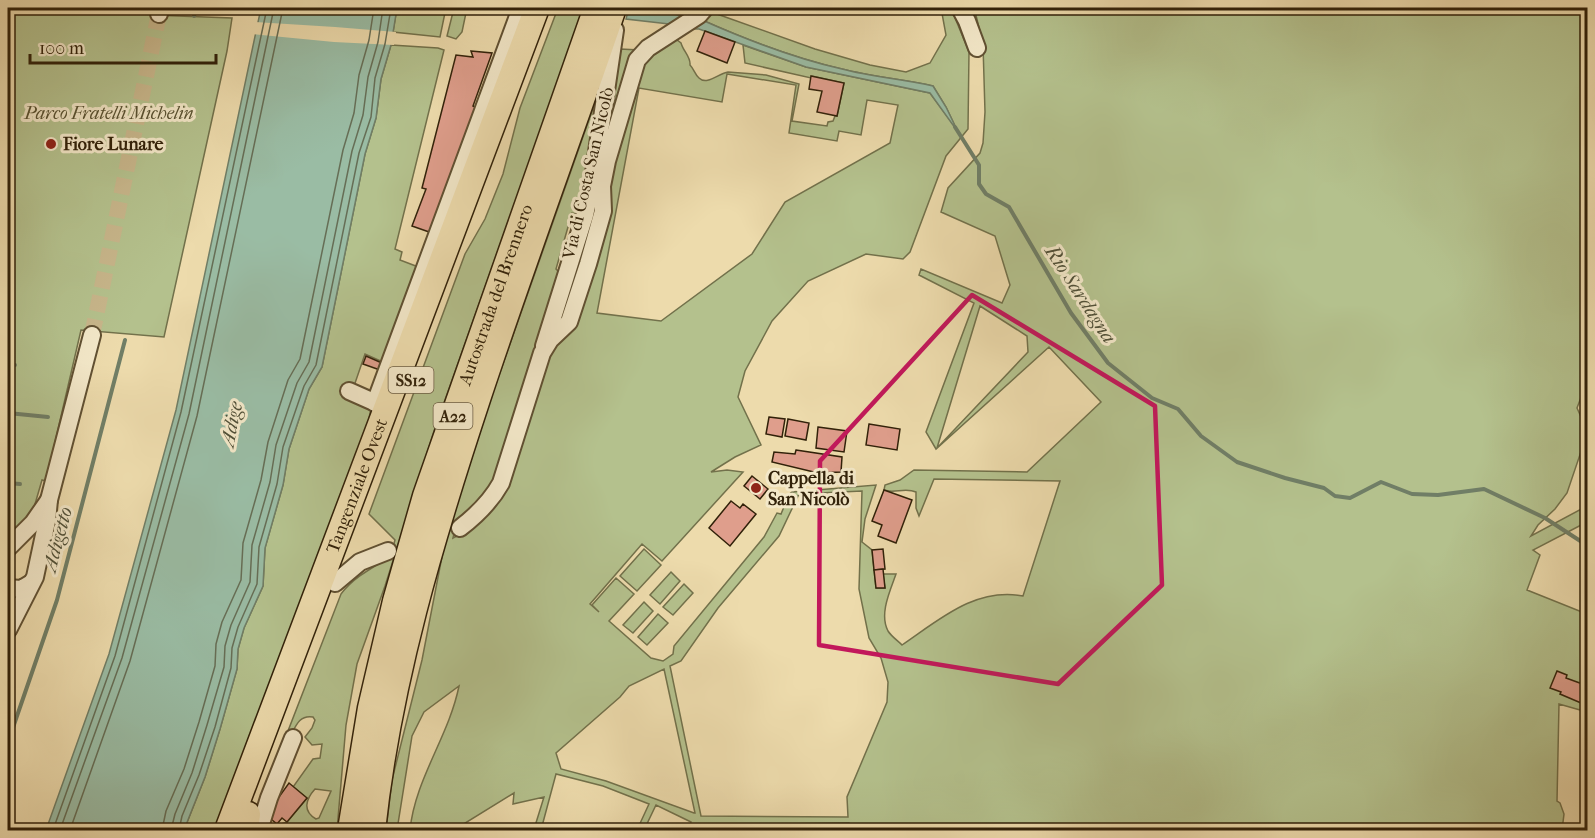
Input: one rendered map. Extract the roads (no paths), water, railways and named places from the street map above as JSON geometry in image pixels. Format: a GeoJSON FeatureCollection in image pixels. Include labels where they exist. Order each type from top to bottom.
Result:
{"type":"FeatureCollection","features":[{"type":"Feature","properties":{"kind":"highway","name":"Tangenziale Ovest"},"geometry":{"type":"LineString","coordinates":[[227,831],[380,405],[537,8]]}},
{"type":"Feature","properties":{"kind":"highway","name":"Tangenziale Ovest"},"geometry":{"type":"LineString","coordinates":[[249,826],[335,583],[551,8]]}},
{"type":"Feature","properties":{"kind":"highway","name":"Autostrada del Brennero"},"geometry":{"type":"LineString","coordinates":[[350,831],[370,708],[395,601],[425,496],[608,12]]}},
{"type":"Feature","properties":{"kind":"highway","name":"Autostrada del Brennero"},"geometry":{"type":"LineString","coordinates":[[373,831],[390,719],[403,654],[442,508],[608,12]]}},
{"type":"Feature","properties":{"kind":"street"},"geometry":{"type":"LineString","coordinates":[[349,391],[380,405],[521,8]]}},
{"type":"Feature","properties":{"kind":"street"},"geometry":{"type":"LineString","coordinates":[[960,8],[968,21],[977,48]]}},
{"type":"Feature","properties":{"kind":"street"},"geometry":{"type":"LineString","coordinates":[[554,337],[589,215],[608,12]]}},
{"type":"Feature","properties":{"kind":"street","name":"Via di Costa San Nicolò"},"geometry":{"type":"LineString","coordinates":[[460,528],[488,504],[501,483],[542,353],[569,322],[603,212],[602,186],[605,170],[632,70],[637,60],[648,48],[693,18]]}},
{"type":"Feature","properties":{"kind":"street"},"geometry":{"type":"LineString","coordinates":[[542,353],[585,214],[593,179]]}},
{"type":"Feature","properties":{"kind":"street"},"geometry":{"type":"LineString","coordinates":[[8,630],[34,576],[47,521],[49,500],[92,335]]}},
{"type":"Feature","properties":{"kind":"street"},"geometry":{"type":"LineString","coordinates":[[8,549],[33,523],[49,500]]}},
{"type":"Feature","properties":{"kind":"street"},"geometry":{"type":"LineString","coordinates":[[8,549],[25,550],[33,558],[34,576],[21,590],[8,588]]}},
{"type":"Feature","properties":{"kind":"street"},"geometry":{"type":"LineString","coordinates":[[335,583],[360,562],[388,550]]}},
{"type":"Feature","properties":{"kind":"street"},"geometry":{"type":"LineString","coordinates":[[249,826],[269,798],[293,738]]}},
{"type":"Feature","properties":{"kind":"water","name":"Adige"},"geometry":{"type":"Polygon","coordinates":[[[261,8],[397,8],[391,45],[381,79],[376,118],[365,154],[322,367],[309,389],[289,449],[283,485],[265,548],[263,586],[244,628],[238,649],[237,669],[220,729],[205,777],[184,830],[46,830],[109,654],[176,410],[261,8]]]}},
{"type":"Feature","properties":{"kind":"water"},"geometry":{"type":"Polygon","coordinates":[[[629,8],[648,8],[683,16],[669,24],[626,19],[629,8]]]}},
{"type":"Feature","properties":{"kind":"water"},"geometry":{"type":"Polygon","coordinates":[[[702,20],[806,60],[853,72],[933,86],[958,132],[930,93],[806,67],[699,29],[686,29],[702,20]]]}},
{"type":"Feature","properties":{"kind":"waterway","name":"Adigetto"},"geometry":{"type":"LineString","coordinates":[[194,16],[196,8]]}},
{"type":"Feature","properties":{"kind":"waterway","name":"Rio Sardagna"},"geometry":{"type":"LineString","coordinates":[[955,127],[979,165],[979,184],[986,194],[1009,207],[1071,313],[1108,363],[1152,398],[1178,409],[1201,436],[1237,462],[1324,488],[1335,496],[1350,498],[1381,482],[1412,494],[1438,495],[1484,489],[1545,518],[1588,546]]}},
{"type":"Feature","properties":{"kind":"waterway","name":"Adigetto"},"geometry":{"type":"LineString","coordinates":[[8,742],[57,600],[125,340]]}},
{"type":"Feature","properties":{"kind":"waterway"},"geometry":{"type":"LineString","coordinates":[[8,365],[15,365]]}},
{"type":"Feature","properties":{"kind":"waterway"},"geometry":{"type":"LineString","coordinates":[[8,413],[48,417]]}},
{"type":"Feature","properties":{"kind":"waterway"},"geometry":{"type":"LineString","coordinates":[[8,483],[20,484]]}},
{"type":"Feature","properties":{"kind":"tunnel"},"geometry":{"type":"LineString","coordinates":[[92,335],[159,14]]}},
{"type":"Feature","properties":{"kind":"place","name":"Fiore Lunare"},"geometry":{"type":"Point","coordinates":[51,144]}},
{"type":"Feature","properties":{"kind":"place","name":"Cappella di San Nicolò"},"geometry":{"type":"Point","coordinates":[756,488]}},
{"type":"Feature","properties":{"kind":"park label","name":"Parco Fratelli Michelin"},"geometry":{"type":"Point","coordinates":[109,113]}}]}
